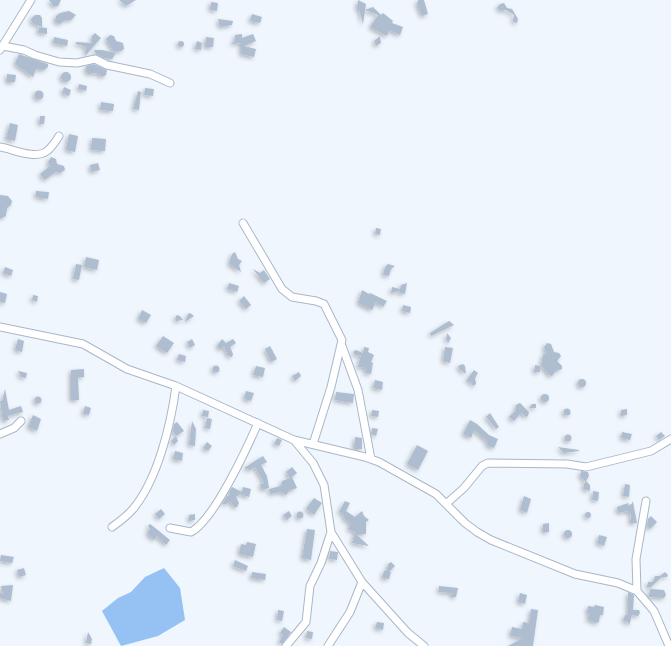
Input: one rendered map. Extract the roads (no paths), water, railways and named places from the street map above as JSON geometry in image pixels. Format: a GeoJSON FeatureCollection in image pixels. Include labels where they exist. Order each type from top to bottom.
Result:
{"type":"FeatureCollection","features":[{"type":"Feature","properties":{"kind":"street"},"geometry":{"type":"LineString","coordinates":[[32,0],[2,48],[26,50],[35,55],[59,62],[76,64],[94,59],[107,65],[150,74],[170,83]]}},
{"type":"Feature","properties":{"kind":"street"},"geometry":{"type":"LineString","coordinates":[[0,147],[28,154],[40,154],[47,152],[59,136]]}},
{"type":"Feature","properties":{"kind":"street"},"geometry":{"type":"LineString","coordinates":[[243,224],[265,262],[287,294],[321,302],[327,308],[339,331],[342,346],[358,390],[371,459]]}},
{"type":"Feature","properties":{"kind":"street"},"geometry":{"type":"LineString","coordinates":[[0,327],[83,344],[127,369],[176,386],[294,440],[371,459],[422,485],[447,503],[477,532],[491,540],[548,561],[575,574],[618,583],[637,591],[654,610],[669,646]]}},
{"type":"Feature","properties":{"kind":"street"},"geometry":{"type":"LineString","coordinates":[[313,444],[342,346]]}},
{"type":"Feature","properties":{"kind":"street"},"geometry":{"type":"LineString","coordinates":[[112,528],[132,510],[147,485],[164,439],[172,410],[176,386]]}},
{"type":"Feature","properties":{"kind":"street"},"geometry":{"type":"LineString","coordinates":[[0,434],[14,428],[22,421]]}},
{"type":"Feature","properties":{"kind":"street"},"geometry":{"type":"LineString","coordinates":[[170,528],[191,532],[202,523],[231,477],[258,423]]}},
{"type":"Feature","properties":{"kind":"street"},"geometry":{"type":"LineString","coordinates":[[447,503],[464,488],[482,466],[488,463],[567,464],[586,467],[651,451],[671,439]]}},
{"type":"Feature","properties":{"kind":"street"},"geometry":{"type":"LineString","coordinates":[[294,440],[313,463],[324,485],[331,532],[362,582],[408,633],[424,646]]}},
{"type":"Feature","properties":{"kind":"street"},"geometry":{"type":"LineString","coordinates":[[637,591],[636,560],[646,501]]}},
{"type":"Feature","properties":{"kind":"street"},"geometry":{"type":"LineString","coordinates":[[286,646],[306,622],[310,586],[323,558],[331,532]]}},
{"type":"Feature","properties":{"kind":"street"},"geometry":{"type":"LineString","coordinates":[[328,646],[350,612],[362,582]]}}]}
